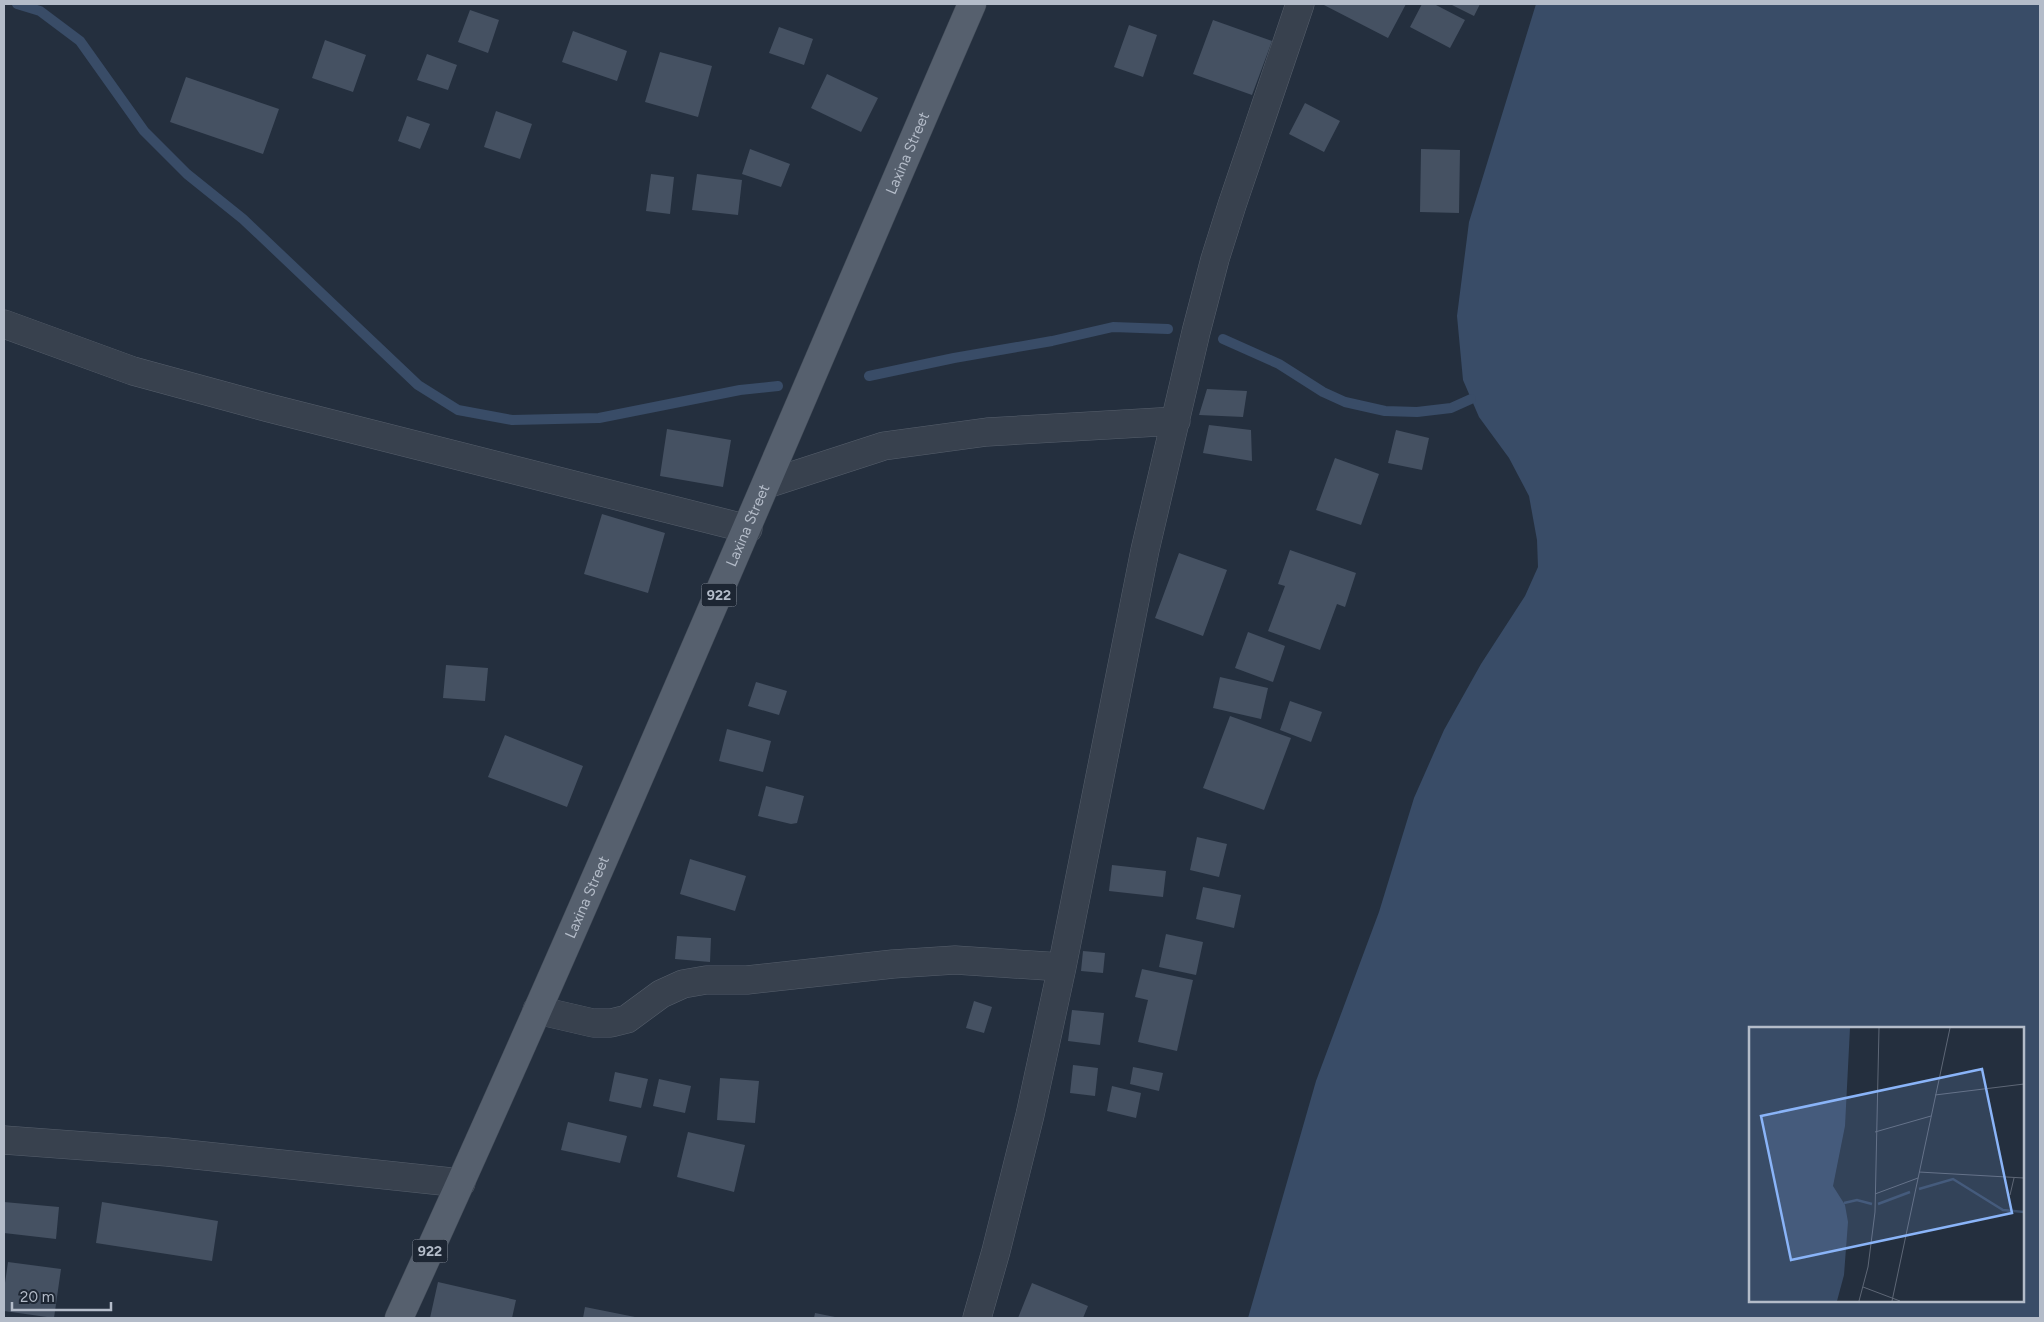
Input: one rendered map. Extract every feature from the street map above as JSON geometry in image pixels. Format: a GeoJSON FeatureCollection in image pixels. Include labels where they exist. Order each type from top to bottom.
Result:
{"type":"FeatureCollection","features":[{"type":"Feature","properties":{"kind":"main road","name":"Laxina Street"},"geometry":{"type":"LineString","coordinates":[[461,1183],[748,529],[972,4]]}},
{"type":"Feature","properties":{"kind":"main road","name":"922"},"geometry":{"type":"LineString","coordinates":[[399,1318],[461,1183]]}},
{"type":"Feature","properties":{"kind":"street"},"geometry":{"type":"LineString","coordinates":[[977,1318],[1027,1124],[1062,967],[1145,550],[1215,259],[1300,4]]}},
{"type":"Feature","properties":{"kind":"street"},"geometry":{"type":"LineString","coordinates":[[4,324],[133,371],[270,408],[748,529]]}},
{"type":"Feature","properties":{"kind":"street"},"geometry":{"type":"LineString","coordinates":[[767,484],[884,446],[987,432],[1176,421]]}},
{"type":"Feature","properties":{"kind":"street"},"geometry":{"type":"LineString","coordinates":[[537,1010],[593,1023],[611,1024],[627,1018],[668,990],[683,984],[706,980],[747,980],[893,964],[955,960],[1062,967]]}},
{"type":"Feature","properties":{"kind":"street"},"geometry":{"type":"LineString","coordinates":[[4,1140],[167,1152],[461,1183]]}},
{"type":"Feature","properties":{"kind":"water"},"geometry":{"type":"Polygon","coordinates":[[[1536,4],[2040,4],[2040,1318],[1248,1318],[1316,1081],[1379,912],[1414,798],[1444,730],[1481,664],[1525,596],[1538,567],[1537,540],[1529,496],[1509,458],[1479,417],[1463,380],[1457,316],[1469,222],[1536,4]]]}},
{"type":"Feature","properties":{"kind":"building"},"geometry":{"type":"Polygon","coordinates":[[[1322,4],[1406,4],[1388,38],[1322,4]]]}},
{"type":"Feature","properties":{"kind":"building"},"geometry":{"type":"Polygon","coordinates":[[[1422,4],[1434,4],[1465,20],[1450,48],[1410,27],[1422,4]]]}},
{"type":"Feature","properties":{"kind":"building"},"geometry":{"type":"Polygon","coordinates":[[[1450,4],[1480,4],[1474,16],[1450,4]]]}},
{"type":"Feature","properties":{"kind":"building"},"geometry":{"type":"Polygon","coordinates":[[[470,10],[499,20],[488,53],[458,42],[470,10]]]}},
{"type":"Feature","properties":{"kind":"building"},"geometry":{"type":"Polygon","coordinates":[[[1213,20],[1272,41],[1252,95],[1193,74],[1213,20]]]}},
{"type":"Feature","properties":{"kind":"building"},"geometry":{"type":"Polygon","coordinates":[[[1129,25],[1157,35],[1143,77],[1114,67],[1129,25]]]}},
{"type":"Feature","properties":{"kind":"building"},"geometry":{"type":"Polygon","coordinates":[[[779,27],[813,39],[804,65],[769,53],[779,27]]]}},
{"type":"Feature","properties":{"kind":"building"},"geometry":{"type":"Polygon","coordinates":[[[573,31],[627,51],[617,81],[562,62],[573,31]]]}},
{"type":"Feature","properties":{"kind":"building"},"geometry":{"type":"Polygon","coordinates":[[[325,40],[366,55],[353,92],[312,78],[325,40]]]}},
{"type":"Feature","properties":{"kind":"building"},"geometry":{"type":"Polygon","coordinates":[[[660,52],[712,66],[698,117],[645,102],[660,52]]]}},
{"type":"Feature","properties":{"kind":"building"},"geometry":{"type":"Polygon","coordinates":[[[427,54],[457,65],[448,90],[417,80],[427,54]]]}},
{"type":"Feature","properties":{"kind":"building"},"geometry":{"type":"Polygon","coordinates":[[[827,74],[878,98],[861,132],[811,108],[827,74]]]}},
{"type":"Feature","properties":{"kind":"building"},"geometry":{"type":"Polygon","coordinates":[[[186,77],[279,109],[263,154],[170,122],[186,77]]]}},
{"type":"Feature","properties":{"kind":"building"},"geometry":{"type":"Polygon","coordinates":[[[1305,103],[1340,121],[1324,152],[1289,134],[1305,103]]]}},
{"type":"Feature","properties":{"kind":"building"},"geometry":{"type":"Polygon","coordinates":[[[496,111],[532,124],[520,159],[484,147],[496,111]]]}},
{"type":"Feature","properties":{"kind":"building"},"geometry":{"type":"Polygon","coordinates":[[[407,116],[430,124],[420,149],[398,141],[407,116]]]}},
{"type":"Feature","properties":{"kind":"building"},"geometry":{"type":"Polygon","coordinates":[[[750,149],[790,164],[781,187],[742,174],[750,149]]]}},
{"type":"Feature","properties":{"kind":"building"},"geometry":{"type":"Polygon","coordinates":[[[1421,149],[1460,150],[1459,213],[1420,212],[1421,149]]]}},
{"type":"Feature","properties":{"kind":"building"},"geometry":{"type":"Polygon","coordinates":[[[651,174],[674,177],[670,214],[646,211],[651,174]]]}},
{"type":"Feature","properties":{"kind":"building"},"geometry":{"type":"Polygon","coordinates":[[[697,174],[742,180],[738,215],[692,210],[697,174]]]}},
{"type":"Feature","properties":{"kind":"building"},"geometry":{"type":"Polygon","coordinates":[[[1207,389],[1247,391],[1243,417],[1199,415],[1207,389]]]}},
{"type":"Feature","properties":{"kind":"building"},"geometry":{"type":"Polygon","coordinates":[[[1209,425],[1251,430],[1252,461],[1203,453],[1209,425]]]}},
{"type":"Feature","properties":{"kind":"building"},"geometry":{"type":"Polygon","coordinates":[[[667,429],[731,440],[723,487],[660,476],[667,429]]]}},
{"type":"Feature","properties":{"kind":"building"},"geometry":{"type":"Polygon","coordinates":[[[1396,430],[1429,438],[1422,470],[1388,463],[1396,430]]]}},
{"type":"Feature","properties":{"kind":"building"},"geometry":{"type":"Polygon","coordinates":[[[1335,458],[1379,474],[1361,525],[1316,510],[1335,458]]]}},
{"type":"Feature","properties":{"kind":"building"},"geometry":{"type":"Polygon","coordinates":[[[602,514],[665,533],[648,593],[584,574],[602,514]]]}},
{"type":"Feature","properties":{"kind":"building"},"geometry":{"type":"Polygon","coordinates":[[[1290,550],[1356,573],[1345,607],[1337,604],[1320,650],[1268,631],[1285,586],[1278,584],[1290,550]]]}},
{"type":"Feature","properties":{"kind":"building"},"geometry":{"type":"Polygon","coordinates":[[[1179,553],[1227,570],[1203,636],[1155,618],[1179,553]]]}},
{"type":"Feature","properties":{"kind":"building"},"geometry":{"type":"Polygon","coordinates":[[[1248,632],[1285,646],[1273,682],[1235,668],[1248,632]]]}},
{"type":"Feature","properties":{"kind":"building"},"geometry":{"type":"Polygon","coordinates":[[[446,665],[488,668],[485,701],[443,698],[446,665]]]}},
{"type":"Feature","properties":{"kind":"building"},"geometry":{"type":"Polygon","coordinates":[[[1220,677],[1268,688],[1261,719],[1213,708],[1220,677]]]}},
{"type":"Feature","properties":{"kind":"building"},"geometry":{"type":"Polygon","coordinates":[[[756,682],[787,691],[779,715],[748,706],[756,682]]]}},
{"type":"Feature","properties":{"kind":"building"},"geometry":{"type":"Polygon","coordinates":[[[1290,701],[1322,712],[1311,742],[1280,730],[1290,701]]]}},
{"type":"Feature","properties":{"kind":"building"},"geometry":{"type":"Polygon","coordinates":[[[1230,716],[1291,738],[1264,810],[1203,788],[1230,716]]]}},
{"type":"Feature","properties":{"kind":"building"},"geometry":{"type":"Polygon","coordinates":[[[727,729],[771,741],[763,772],[719,761],[727,729]]]}},
{"type":"Feature","properties":{"kind":"building"},"geometry":{"type":"Polygon","coordinates":[[[505,735],[583,766],[567,807],[488,777],[505,735]]]}},
{"type":"Feature","properties":{"kind":"building"},"geometry":{"type":"Polygon","coordinates":[[[766,786],[804,796],[797,823],[791,824],[758,816],[766,786]]]}},
{"type":"Feature","properties":{"kind":"building"},"geometry":{"type":"Polygon","coordinates":[[[1197,837],[1227,844],[1219,877],[1190,870],[1197,837]]]}},
{"type":"Feature","properties":{"kind":"building"},"geometry":{"type":"Polygon","coordinates":[[[690,859],[746,876],[735,911],[680,894],[690,859]]]}},
{"type":"Feature","properties":{"kind":"building"},"geometry":{"type":"Polygon","coordinates":[[[1112,865],[1166,871],[1163,897],[1109,891],[1112,865]]]}},
{"type":"Feature","properties":{"kind":"building"},"geometry":{"type":"Polygon","coordinates":[[[1203,887],[1241,895],[1234,928],[1196,919],[1203,887]]]}},
{"type":"Feature","properties":{"kind":"building"},"geometry":{"type":"Polygon","coordinates":[[[1166,934],[1203,942],[1196,975],[1159,967],[1166,934]]]}},
{"type":"Feature","properties":{"kind":"building"},"geometry":{"type":"Polygon","coordinates":[[[677,936],[711,938],[710,962],[675,959],[677,936]]]}},
{"type":"Feature","properties":{"kind":"building"},"geometry":{"type":"Polygon","coordinates":[[[1083,951],[1105,953],[1103,973],[1081,971],[1083,951]]]}},
{"type":"Feature","properties":{"kind":"building"},"geometry":{"type":"Polygon","coordinates":[[[1142,969],[1193,980],[1177,1051],[1138,1042],[1148,1000],[1135,997],[1142,969]]]}},
{"type":"Feature","properties":{"kind":"building"},"geometry":{"type":"Polygon","coordinates":[[[974,1001],[992,1007],[984,1033],[966,1028],[974,1001]]]}},
{"type":"Feature","properties":{"kind":"building"},"geometry":{"type":"Polygon","coordinates":[[[1072,1010],[1104,1013],[1100,1045],[1068,1041],[1072,1010]]]}},
{"type":"Feature","properties":{"kind":"building"},"geometry":{"type":"Polygon","coordinates":[[[1073,1065],[1098,1068],[1095,1096],[1070,1093],[1073,1065]]]}},
{"type":"Feature","properties":{"kind":"building"},"geometry":{"type":"Polygon","coordinates":[[[1133,1067],[1163,1073],[1159,1091],[1130,1084],[1133,1067]]]}},
{"type":"Feature","properties":{"kind":"building"},"geometry":{"type":"Polygon","coordinates":[[[615,1072],[648,1079],[641,1108],[609,1101],[615,1072]]]}},
{"type":"Feature","properties":{"kind":"building"},"geometry":{"type":"Polygon","coordinates":[[[720,1078],[759,1081],[755,1123],[717,1120],[720,1078]]]}},
{"type":"Feature","properties":{"kind":"building"},"geometry":{"type":"Polygon","coordinates":[[[659,1079],[691,1086],[685,1113],[653,1106],[659,1079]]]}},
{"type":"Feature","properties":{"kind":"building"},"geometry":{"type":"Polygon","coordinates":[[[1112,1086],[1141,1093],[1136,1118],[1107,1111],[1112,1086]]]}},
{"type":"Feature","properties":{"kind":"building"},"geometry":{"type":"Polygon","coordinates":[[[568,1122],[627,1136],[620,1163],[561,1150],[568,1122]]]}},
{"type":"Feature","properties":{"kind":"building"},"geometry":{"type":"Polygon","coordinates":[[[688,1132],[745,1145],[734,1192],[677,1177],[688,1132]]]}},
{"type":"Feature","properties":{"kind":"building"},"geometry":{"type":"Polygon","coordinates":[[[4,1202],[59,1207],[56,1239],[4,1233],[4,1202]]]}},
{"type":"Feature","properties":{"kind":"building"},"geometry":{"type":"Polygon","coordinates":[[[102,1202],[218,1221],[212,1261],[96,1243],[102,1202]]]}},
{"type":"Feature","properties":{"kind":"building"},"geometry":{"type":"Polygon","coordinates":[[[8,1262],[61,1269],[54,1318],[4,1311],[4,1290],[8,1262]]]}},
{"type":"Feature","properties":{"kind":"building"},"geometry":{"type":"Polygon","coordinates":[[[438,1282],[516,1300],[512,1318],[430,1318],[438,1282]]]}},
{"type":"Feature","properties":{"kind":"building"},"geometry":{"type":"Polygon","coordinates":[[[1032,1283],[1088,1306],[1083,1318],[1018,1318],[1032,1283]]]}},
{"type":"Feature","properties":{"kind":"building"},"geometry":{"type":"Polygon","coordinates":[[[585,1307],[635,1317],[635,1318],[583,1318],[585,1307]]]}},
{"type":"Feature","properties":{"kind":"building"},"geometry":{"type":"Polygon","coordinates":[[[815,1313],[835,1317],[835,1318],[814,1318],[815,1313]]]}},
{"type":"Feature","properties":{"kind":"waterway"},"geometry":{"type":"LineString","coordinates":[[17,4],[40,11],[80,41],[144,131],[187,174],[243,219],[418,385],[458,410],[512,420],[599,418],[740,390],[778,386]]}},
{"type":"Feature","properties":{"kind":"waterway"},"geometry":{"type":"LineString","coordinates":[[869,376],[954,358],[1052,341],[1113,327],[1168,329]]}},
{"type":"Feature","properties":{"kind":"waterway"},"geometry":{"type":"LineString","coordinates":[[1223,339],[1279,364],[1323,392],[1345,402],[1385,411],[1417,412],[1451,408],[1471,399]]}}]}
